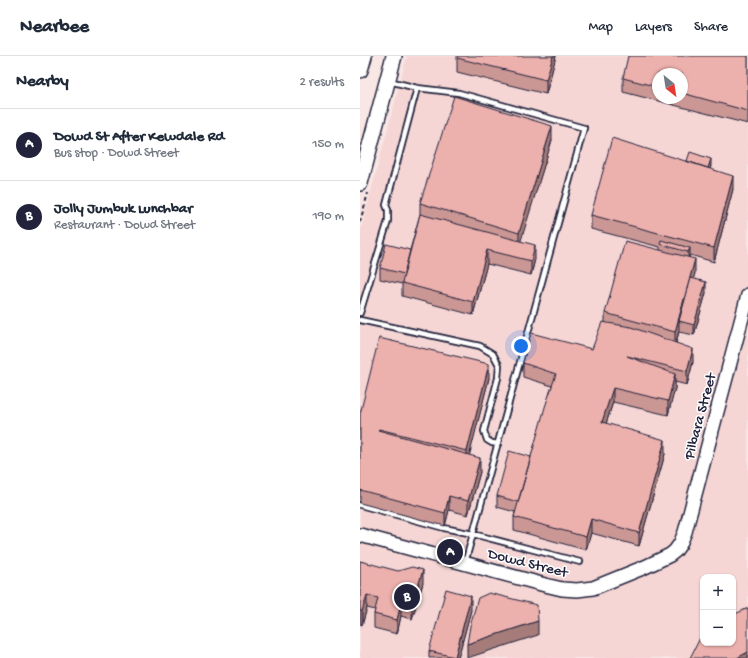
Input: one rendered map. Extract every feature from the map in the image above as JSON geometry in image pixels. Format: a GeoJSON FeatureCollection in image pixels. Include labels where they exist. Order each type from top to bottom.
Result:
{"type":"FeatureCollection","features":[{"type":"Feature","properties":{"kind":"main road"},"geometry":{"type":"LineString","coordinates":[[360,70],[364,56]]}},
{"type":"Feature","properties":{"kind":"main road"},"geometry":{"type":"LineString","coordinates":[[360,183],[394,56]]}},
{"type":"Feature","properties":{"kind":"main road","name":"Pilbara Street"},"geometry":{"type":"LineString","coordinates":[[680,544],[687,524],[748,295]]}},
{"type":"Feature","properties":{"kind":"main road","name":"Dowd Street"},"geometry":{"type":"LineString","coordinates":[[360,535],[545,585],[562,589],[577,590],[593,588],[645,567],[670,555],[676,551],[680,544]]}},
{"type":"Feature","properties":{"kind":"lane"},"geometry":{"type":"LineString","coordinates":[[388,80],[417,88],[459,93],[584,128],[465,563]]}},
{"type":"Feature","properties":{"kind":"lane"},"geometry":{"type":"LineString","coordinates":[[360,313],[388,221],[388,210],[386,205],[417,88]]}},
{"type":"Feature","properties":{"kind":"lane"},"geometry":{"type":"LineString","coordinates":[[360,320],[480,346],[493,354],[499,365],[498,378],[484,431],[487,440],[492,444],[498,444]]}},
{"type":"Feature","properties":{"kind":"lane"},"geometry":{"type":"LineString","coordinates":[[360,506],[580,562]]}},
{"type":"Feature","properties":{"kind":"shaded area"},"geometry":{"type":"Polygon","coordinates":[[[407,56],[748,56],[748,658],[360,658],[360,232],[407,56]]]}},
{"type":"Feature","properties":{"kind":"building"},"geometry":{"type":"Polygon","coordinates":[[[457,56],[553,56],[546,80],[457,58],[457,56]]]}},
{"type":"Feature","properties":{"kind":"building"},"geometry":{"type":"Polygon","coordinates":[[[628,56],[748,56],[748,111],[688,95],[688,68],[652,68],[652,85],[623,78],[628,56]]]}},
{"type":"Feature","properties":{"kind":"building"},"geometry":{"type":"Polygon","coordinates":[[[454,96],[552,126],[519,233],[420,203],[454,96]]]}},
{"type":"Feature","properties":{"kind":"building"},"geometry":{"type":"Polygon","coordinates":[[[612,138],[733,176],[714,248],[591,215],[612,138]]]}},
{"type":"Feature","properties":{"kind":"building"},"geometry":{"type":"Polygon","coordinates":[[[690,152],[711,159],[708,168],[687,161],[690,152]]]}},
{"type":"Feature","properties":{"kind":"building"},"geometry":{"type":"Polygon","coordinates":[[[420,214],[535,245],[531,261],[487,250],[473,302],[402,283],[420,214]]]}},
{"type":"Feature","properties":{"kind":"building"},"geometry":{"type":"Polygon","coordinates":[[[661,240],[690,248],[688,252],[660,244],[661,240]]]}},
{"type":"Feature","properties":{"kind":"building"},"geometry":{"type":"Polygon","coordinates":[[[625,241],[695,259],[675,332],[605,313],[625,241]]]}},
{"type":"Feature","properties":{"kind":"building"},"geometry":{"type":"Polygon","coordinates":[[[386,244],[410,250],[404,274],[380,268],[386,244]]]}},
{"type":"Feature","properties":{"kind":"building"},"geometry":{"type":"Polygon","coordinates":[[[691,278],[706,282],[694,325],[679,321],[691,278]]]}},
{"type":"Feature","properties":{"kind":"building"},"geometry":{"type":"Polygon","coordinates":[[[602,322],[631,327],[693,349],[687,371],[627,356],[675,374],[668,401],[613,388],[602,422],[665,440],[639,533],[591,519],[586,537],[514,517],[545,407],[556,374],[523,363],[531,333],[592,349],[602,322]]]}},
{"type":"Feature","properties":{"kind":"building"},"geometry":{"type":"Polygon","coordinates":[[[379,338],[489,364],[467,451],[379,429],[378,430],[480,458],[468,501],[449,496],[445,513],[360,490],[360,414],[379,338]]]}},
{"type":"Feature","properties":{"kind":"building"},"geometry":{"type":"Polygon","coordinates":[[[509,451],[531,457],[518,502],[497,496],[509,451]]]}},
{"type":"Feature","properties":{"kind":"building"},"geometry":{"type":"Polygon","coordinates":[[[360,561],[398,571],[412,567],[423,570],[412,605],[401,603],[397,620],[374,614],[378,598],[367,595],[362,611],[360,611],[360,561]]]}},
{"type":"Feature","properties":{"kind":"building"},"geometry":{"type":"Polygon","coordinates":[[[446,589],[471,596],[455,657],[429,651],[446,589]]]}},
{"type":"Feature","properties":{"kind":"building"},"geometry":{"type":"Polygon","coordinates":[[[489,593],[537,605],[538,621],[467,644],[470,626],[478,598],[489,593]]]}},
{"type":"Feature","properties":{"kind":"building"},"geometry":{"type":"Polygon","coordinates":[[[748,608],[748,652],[737,658],[690,658],[700,638],[700,646],[736,646],[736,614],[748,608]]]}},
{"type":"Feature","properties":{"kind":"place","name":"Dowd St After Kewdale Rd"},"geometry":{"type":"Point","coordinates":[450,552]}},
{"type":"Feature","properties":{"kind":"place","name":"Jolly Jumbuk Lunchbar"},"geometry":{"type":"Point","coordinates":[407,597]}}]}
